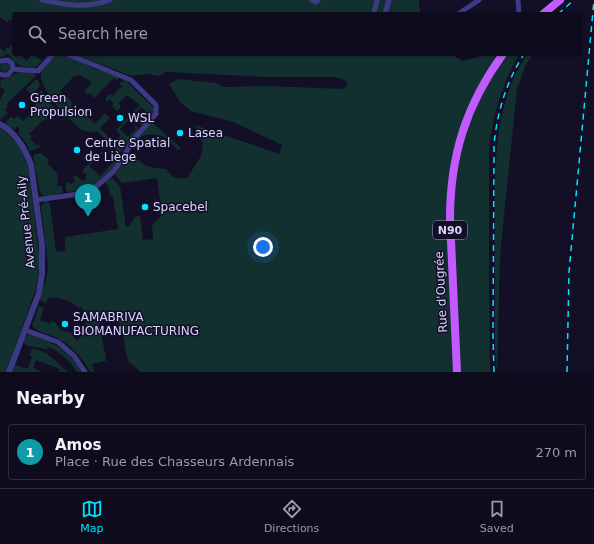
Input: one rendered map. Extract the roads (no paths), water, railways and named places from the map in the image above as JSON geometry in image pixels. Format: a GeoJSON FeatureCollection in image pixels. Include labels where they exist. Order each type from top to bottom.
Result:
{"type":"FeatureCollection","features":[{"type":"Feature","properties":{"kind":"main road"},"geometry":{"type":"LineString","coordinates":[[545,12],[560,0]]}},
{"type":"Feature","properties":{"kind":"main road","name":"Rue d'Ougrée"},"geometry":{"type":"LineString","coordinates":[[457,372],[450,226],[450,193],[453,168],[458,144],[468,112],[478,92],[502,56]]}},
{"type":"Feature","properties":{"kind":"street"},"geometry":{"type":"LineString","coordinates":[[42,0],[78,6],[110,0]]}},
{"type":"Feature","properties":{"kind":"street"},"geometry":{"type":"LineString","coordinates":[[312,0],[316,2],[318,0]]}},
{"type":"Feature","properties":{"kind":"street"},"geometry":{"type":"LineString","coordinates":[[374,12],[377,0]]}},
{"type":"Feature","properties":{"kind":"street"},"geometry":{"type":"LineString","coordinates":[[386,12],[389,0]]}},
{"type":"Feature","properties":{"kind":"street"},"geometry":{"type":"LineString","coordinates":[[461,12],[480,0]]}},
{"type":"Feature","properties":{"kind":"street"},"geometry":{"type":"LineString","coordinates":[[518,0],[518,12]]}},
{"type":"Feature","properties":{"kind":"street"},"geometry":{"type":"LineString","coordinates":[[13,68],[38,72],[51,56]]}},
{"type":"Feature","properties":{"kind":"street"},"geometry":{"type":"LineString","coordinates":[[36,200],[79,194],[98,185],[114,171],[123,158],[132,140],[156,114],[156,105],[131,80],[72,56]]}},
{"type":"Feature","properties":{"kind":"street"},"geometry":{"type":"LineString","coordinates":[[0,61],[8,60],[12,63],[13,68]]}},
{"type":"Feature","properties":{"kind":"street"},"geometry":{"type":"LineString","coordinates":[[0,74],[8,75],[13,68]]}},
{"type":"Feature","properties":{"kind":"street","name":"Avenue Pré-Aily"},"geometry":{"type":"LineString","coordinates":[[0,124],[9,130],[28,155],[31,165],[42,245],[42,274],[38,293],[9,372]]}},
{"type":"Feature","properties":{"kind":"street"},"geometry":{"type":"LineString","coordinates":[[25,330],[58,342],[74,356],[85,372]]}},
{"type":"Feature","properties":{"kind":"railway"},"geometry":{"type":"LineString","coordinates":[[560,12],[574,0]]}},
{"type":"Feature","properties":{"kind":"railway"},"geometry":{"type":"LineString","coordinates":[[567,372],[569,272],[594,0]]}},
{"type":"Feature","properties":{"kind":"railway"},"geometry":{"type":"LineString","coordinates":[[494,372],[495,133],[503,98],[512,76],[523,56]]}},
{"type":"Feature","properties":{"kind":"place","name":"Green Propulsion"},"geometry":{"type":"Point","coordinates":[22,105]}},
{"type":"Feature","properties":{"kind":"place","name":"WSL"},"geometry":{"type":"Point","coordinates":[120,118]}},
{"type":"Feature","properties":{"kind":"place","name":"Lasea"},"geometry":{"type":"Point","coordinates":[180,133]}},
{"type":"Feature","properties":{"kind":"place","name":"Centre Spatial de Liège"},"geometry":{"type":"Point","coordinates":[77,150]}},
{"type":"Feature","properties":{"kind":"place","name":"Spacebel"},"geometry":{"type":"Point","coordinates":[145,207]}},
{"type":"Feature","properties":{"kind":"place","name":"Amos"},"geometry":{"type":"Point","coordinates":[88,217]}},
{"type":"Feature","properties":{"kind":"place","name":"SAMABRIVA BIOMANUFACTURING"},"geometry":{"type":"Point","coordinates":[65,324]}}]}
